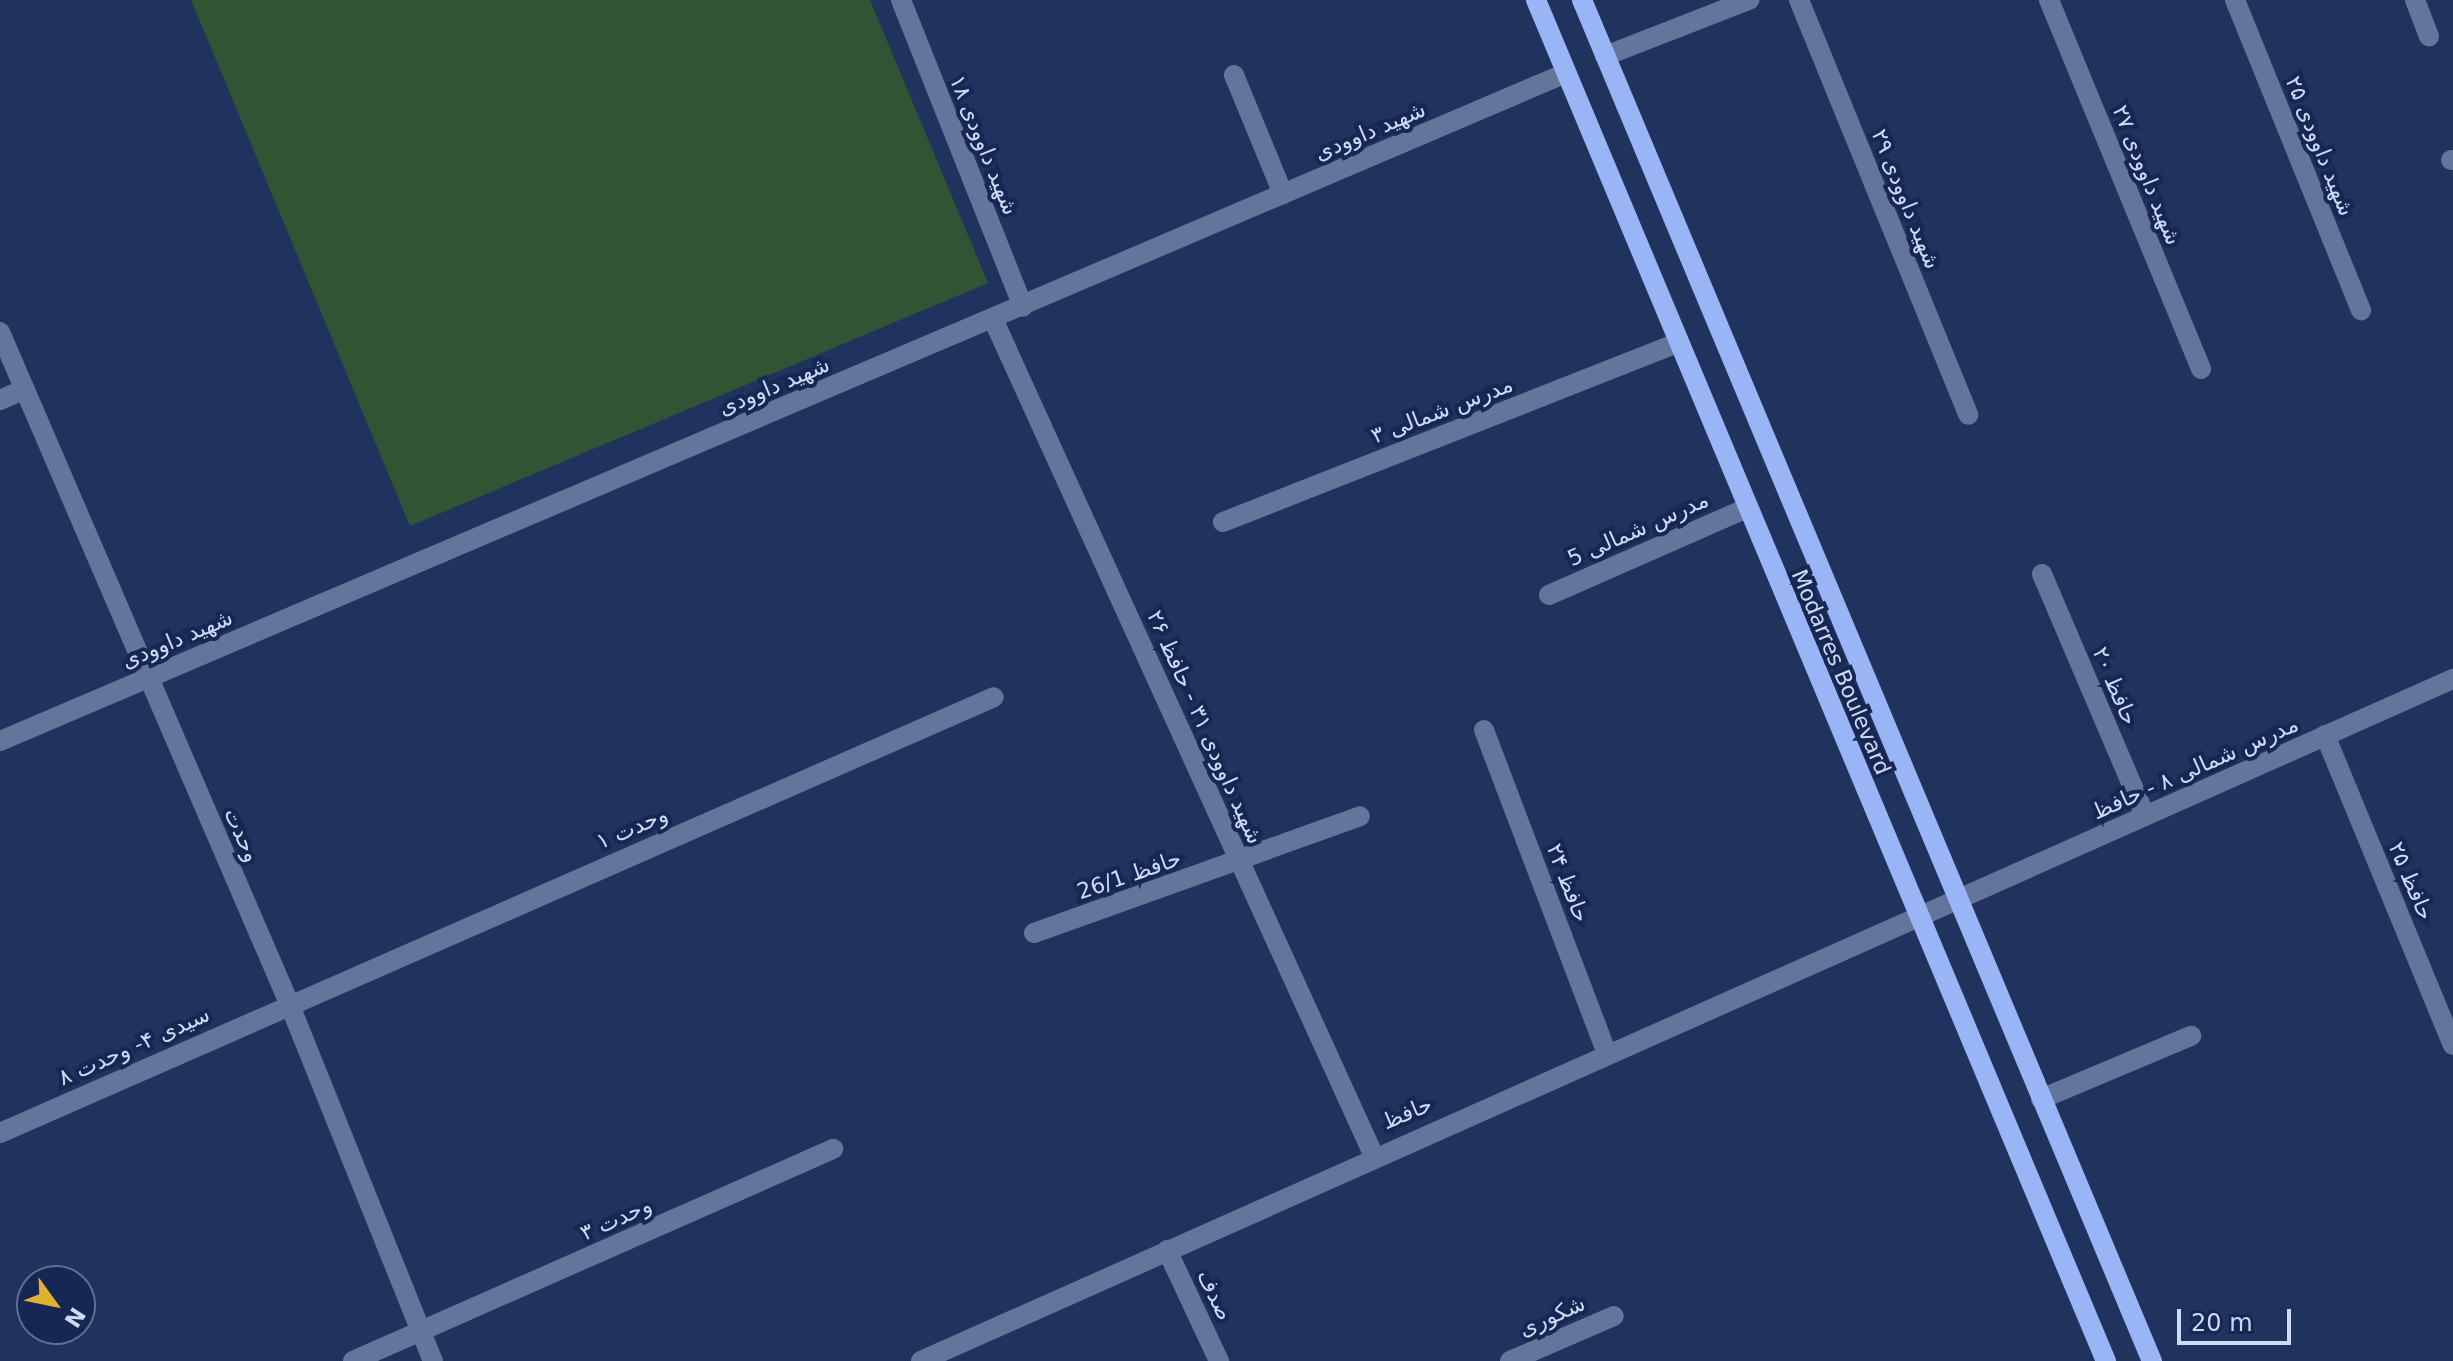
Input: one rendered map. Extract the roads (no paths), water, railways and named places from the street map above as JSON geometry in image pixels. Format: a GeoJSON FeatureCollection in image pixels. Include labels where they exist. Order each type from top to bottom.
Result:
{"type":"FeatureCollection","features":[{"type":"Feature","properties":{"kind":"main road","name":"Modarres Boulevard"},"geometry":{"type":"LineString","coordinates":[[1536,0],[1917,918],[2106,1361]]}},
{"type":"Feature","properties":{"kind":"main road","name":"Modarres Boulevard"},"geometry":{"type":"LineString","coordinates":[[1582,0],[2152,1361]]}},
{"type":"Feature","properties":{"kind":"street","name":"شهید داوودی ۱۸"},"geometry":{"type":"LineString","coordinates":[[901,0],[1023,307]]}},
{"type":"Feature","properties":{"kind":"street"},"geometry":{"type":"LineString","coordinates":[[1605,56],[1749,0]]}},
{"type":"Feature","properties":{"kind":"street","name":"شهید داوودی ۲۹"},"geometry":{"type":"LineString","coordinates":[[1799,0],[1968,415]]}},
{"type":"Feature","properties":{"kind":"street","name":"شهید داوودی ۲۷"},"geometry":{"type":"LineString","coordinates":[[2049,0],[2201,369]]}},
{"type":"Feature","properties":{"kind":"street","name":"شهید داوودی ۲۵"},"geometry":{"type":"LineString","coordinates":[[2235,0],[2361,310]]}},
{"type":"Feature","properties":{"kind":"street"},"geometry":{"type":"LineString","coordinates":[[2415,0],[2429,36]]}},
{"type":"Feature","properties":{"kind":"street","name":"شهید داوودی"},"geometry":{"type":"LineString","coordinates":[[0,741],[1566,73]]}},
{"type":"Feature","properties":{"kind":"street"},"geometry":{"type":"LineString","coordinates":[[1234,75],[1283,194]]}},
{"type":"Feature","properties":{"kind":"street","name":"شهید داوودی ۳۱ - حافظ ۲۶"},"geometry":{"type":"LineString","coordinates":[[993,319],[1373,1154]]}},
{"type":"Feature","properties":{"kind":"street","name":"وحدت"},"geometry":{"type":"LineString","coordinates":[[0,332],[289,1003],[419,1333],[433,1361]]}},
{"type":"Feature","properties":{"kind":"street","name":"مدرس شمالی ۳"},"geometry":{"type":"LineString","coordinates":[[1223,522],[1678,343]]}},
{"type":"Feature","properties":{"kind":"street"},"geometry":{"type":"LineString","coordinates":[[0,400],[25,389]]}},
{"type":"Feature","properties":{"kind":"street","name":"مدرس شمالی 5"},"geometry":{"type":"LineString","coordinates":[[1549,595],[1747,508]]}},
{"type":"Feature","properties":{"kind":"street","name":"حافظ ۲۰"},"geometry":{"type":"LineString","coordinates":[[2042,574],[2145,816]]}},
{"type":"Feature","properties":{"kind":"street","name":"مدرس شمالی ۸ - حافظ"},"geometry":{"type":"LineString","coordinates":[[1917,918],[2453,679]]}},
{"type":"Feature","properties":{"kind":"street","name":"وحدت ۱"},"geometry":{"type":"LineString","coordinates":[[289,1003],[994,697]]}},
{"type":"Feature","properties":{"kind":"street","name":"حافظ ۲۴"},"geometry":{"type":"LineString","coordinates":[[1484,730],[1607,1053]]}},
{"type":"Feature","properties":{"kind":"street","name":"حافظ ۲۵"},"geometry":{"type":"LineString","coordinates":[[2325,735],[2453,1045]]}},
{"type":"Feature","properties":{"kind":"street","name":"حافظ 26/1"},"geometry":{"type":"LineString","coordinates":[[1034,933],[1240,862],[1360,816]]}},
{"type":"Feature","properties":{"kind":"street","name":"حافظ"},"geometry":{"type":"LineString","coordinates":[[921,1361],[1373,1154],[1917,918]]}},
{"type":"Feature","properties":{"kind":"street","name":"سیدی ۴- وحدت ۸"},"geometry":{"type":"LineString","coordinates":[[0,1133],[289,1003]]}},
{"type":"Feature","properties":{"kind":"street"},"geometry":{"type":"LineString","coordinates":[[2041,1099],[2191,1036]]}},
{"type":"Feature","properties":{"kind":"street","name":"وحدت ۳"},"geometry":{"type":"LineString","coordinates":[[353,1361],[833,1149]]}},
{"type":"Feature","properties":{"kind":"street","name":"صدف"},"geometry":{"type":"LineString","coordinates":[[1167,1250],[1219,1361]]}},
{"type":"Feature","properties":{"kind":"street","name":"شکوری"},"geometry":{"type":"LineString","coordinates":[[1510,1361],[1614,1316]]}}]}
